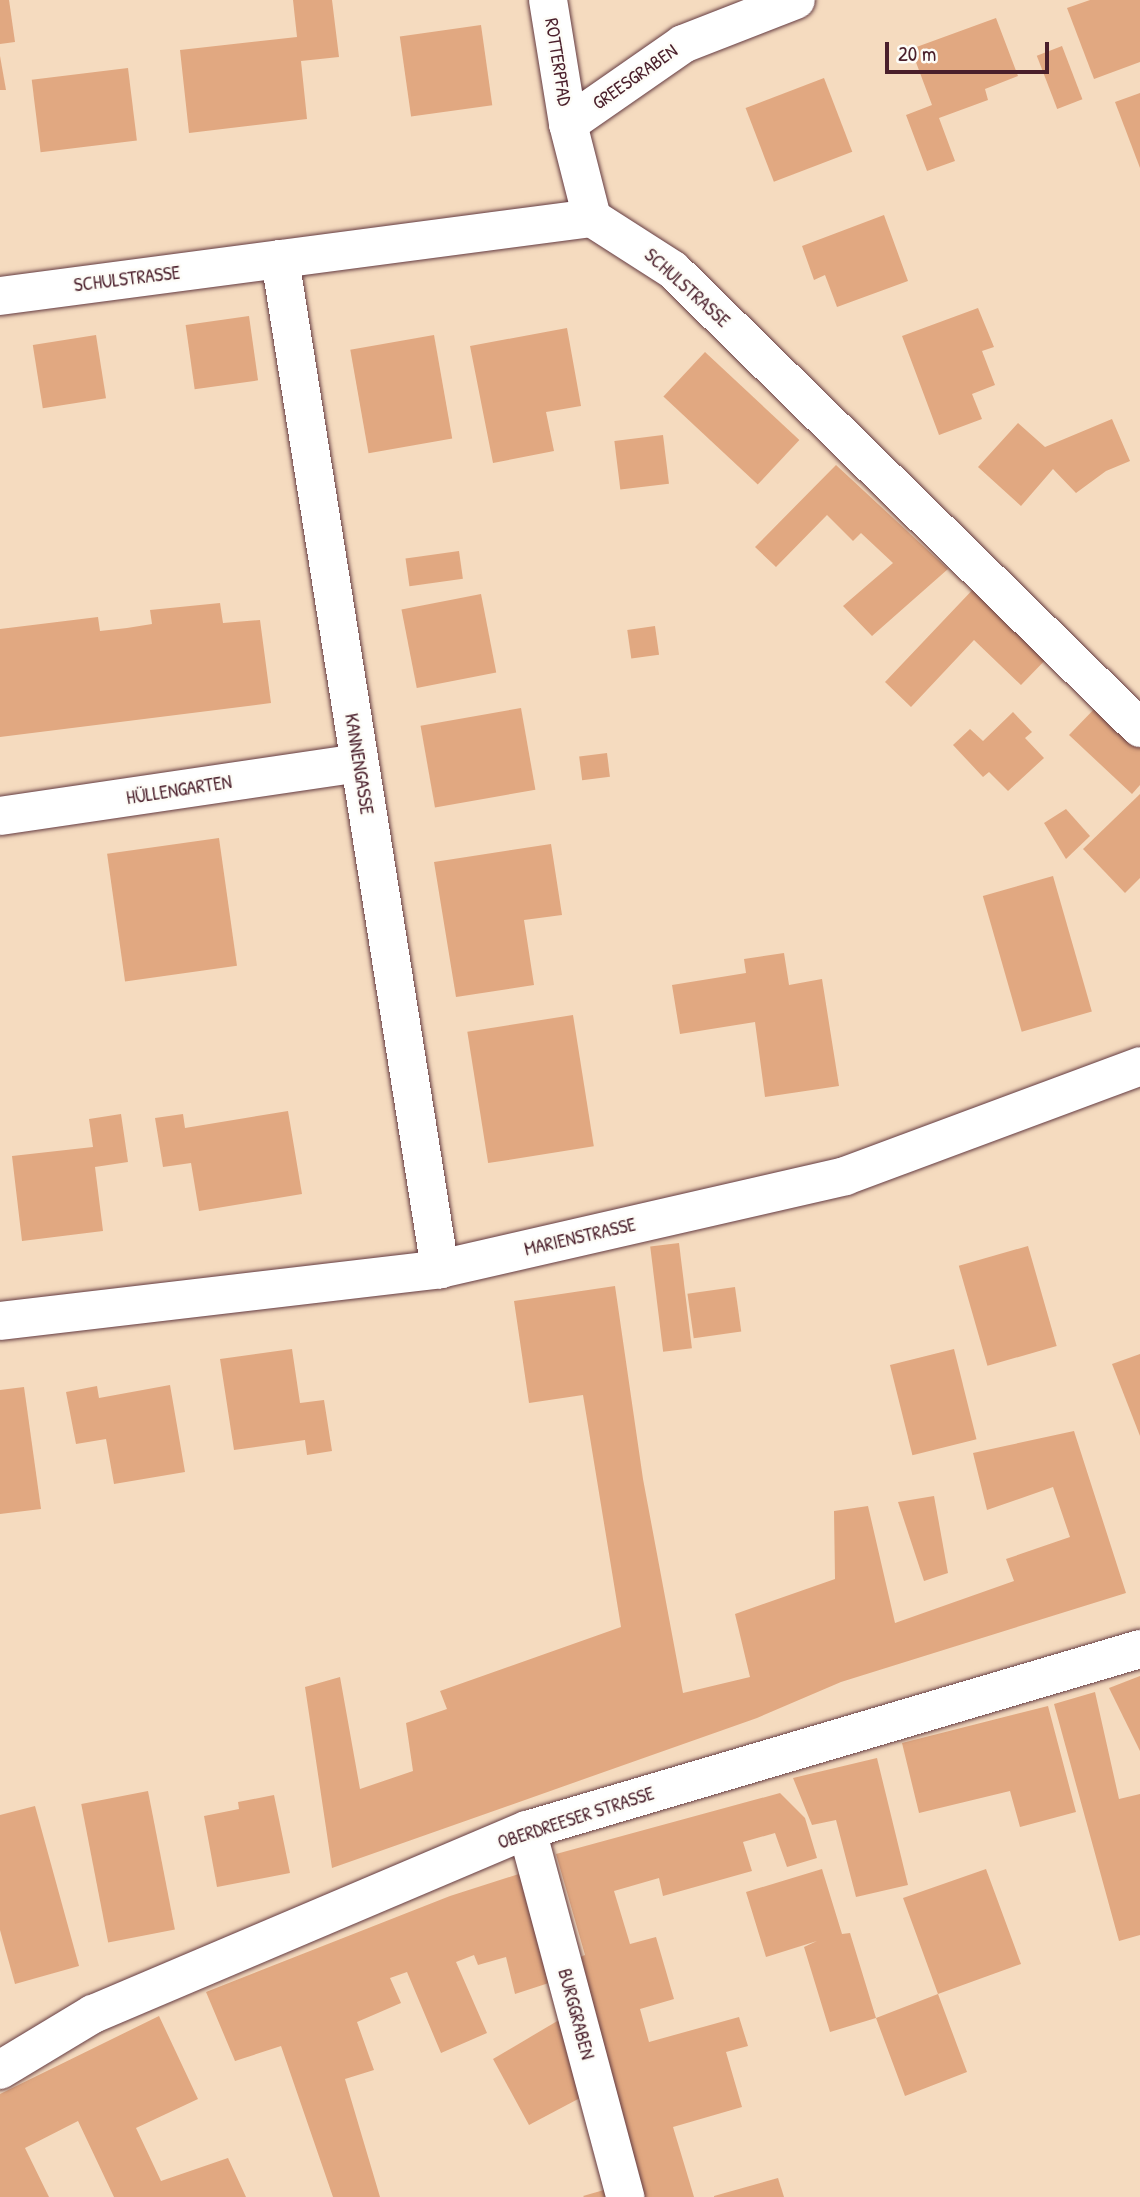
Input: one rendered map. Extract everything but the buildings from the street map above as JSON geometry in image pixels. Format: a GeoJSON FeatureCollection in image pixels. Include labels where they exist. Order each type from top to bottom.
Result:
{"type":"FeatureCollection","features":[{"type":"Feature","properties":{"kind":"street","name":"ROTTERPFAD"},"geometry":{"type":"LineString","coordinates":[[548,0],[568,124]]}},
{"type":"Feature","properties":{"kind":"street","name":"GREESGRABEN"},"geometry":{"type":"LineString","coordinates":[[568,124],[683,44],[796,0]]}},
{"type":"Feature","properties":{"kind":"street"},"geometry":{"type":"LineString","coordinates":[[568,124],[592,218]]}},
{"type":"Feature","properties":{"kind":"street","name":"SCHULSTRASSE"},"geometry":{"type":"LineString","coordinates":[[0,296],[592,218],[673,270],[1140,728]]}},
{"type":"Feature","properties":{"kind":"street","name":"KANNENGASSE"},"geometry":{"type":"LineString","coordinates":[[280,259],[440,1269]]}},
{"type":"Feature","properties":{"kind":"street","name":"HÜLLENGARTEN"},"geometry":{"type":"LineString","coordinates":[[0,817],[358,763]]}},
{"type":"Feature","properties":{"kind":"street","name":"MARIENSTRASSE"},"geometry":{"type":"LineString","coordinates":[[0,1321],[440,1269],[845,1176],[1140,1066]]}},
{"type":"Feature","properties":{"kind":"street","name":"OBERDREESER STRASSE"},"geometry":{"type":"LineString","coordinates":[[0,2070],[93,2014],[527,1830],[1140,1649]]}},
{"type":"Feature","properties":{"kind":"street","name":"BURGGRABEN"},"geometry":{"type":"LineString","coordinates":[[527,1830],[625,2197]]}}]}
